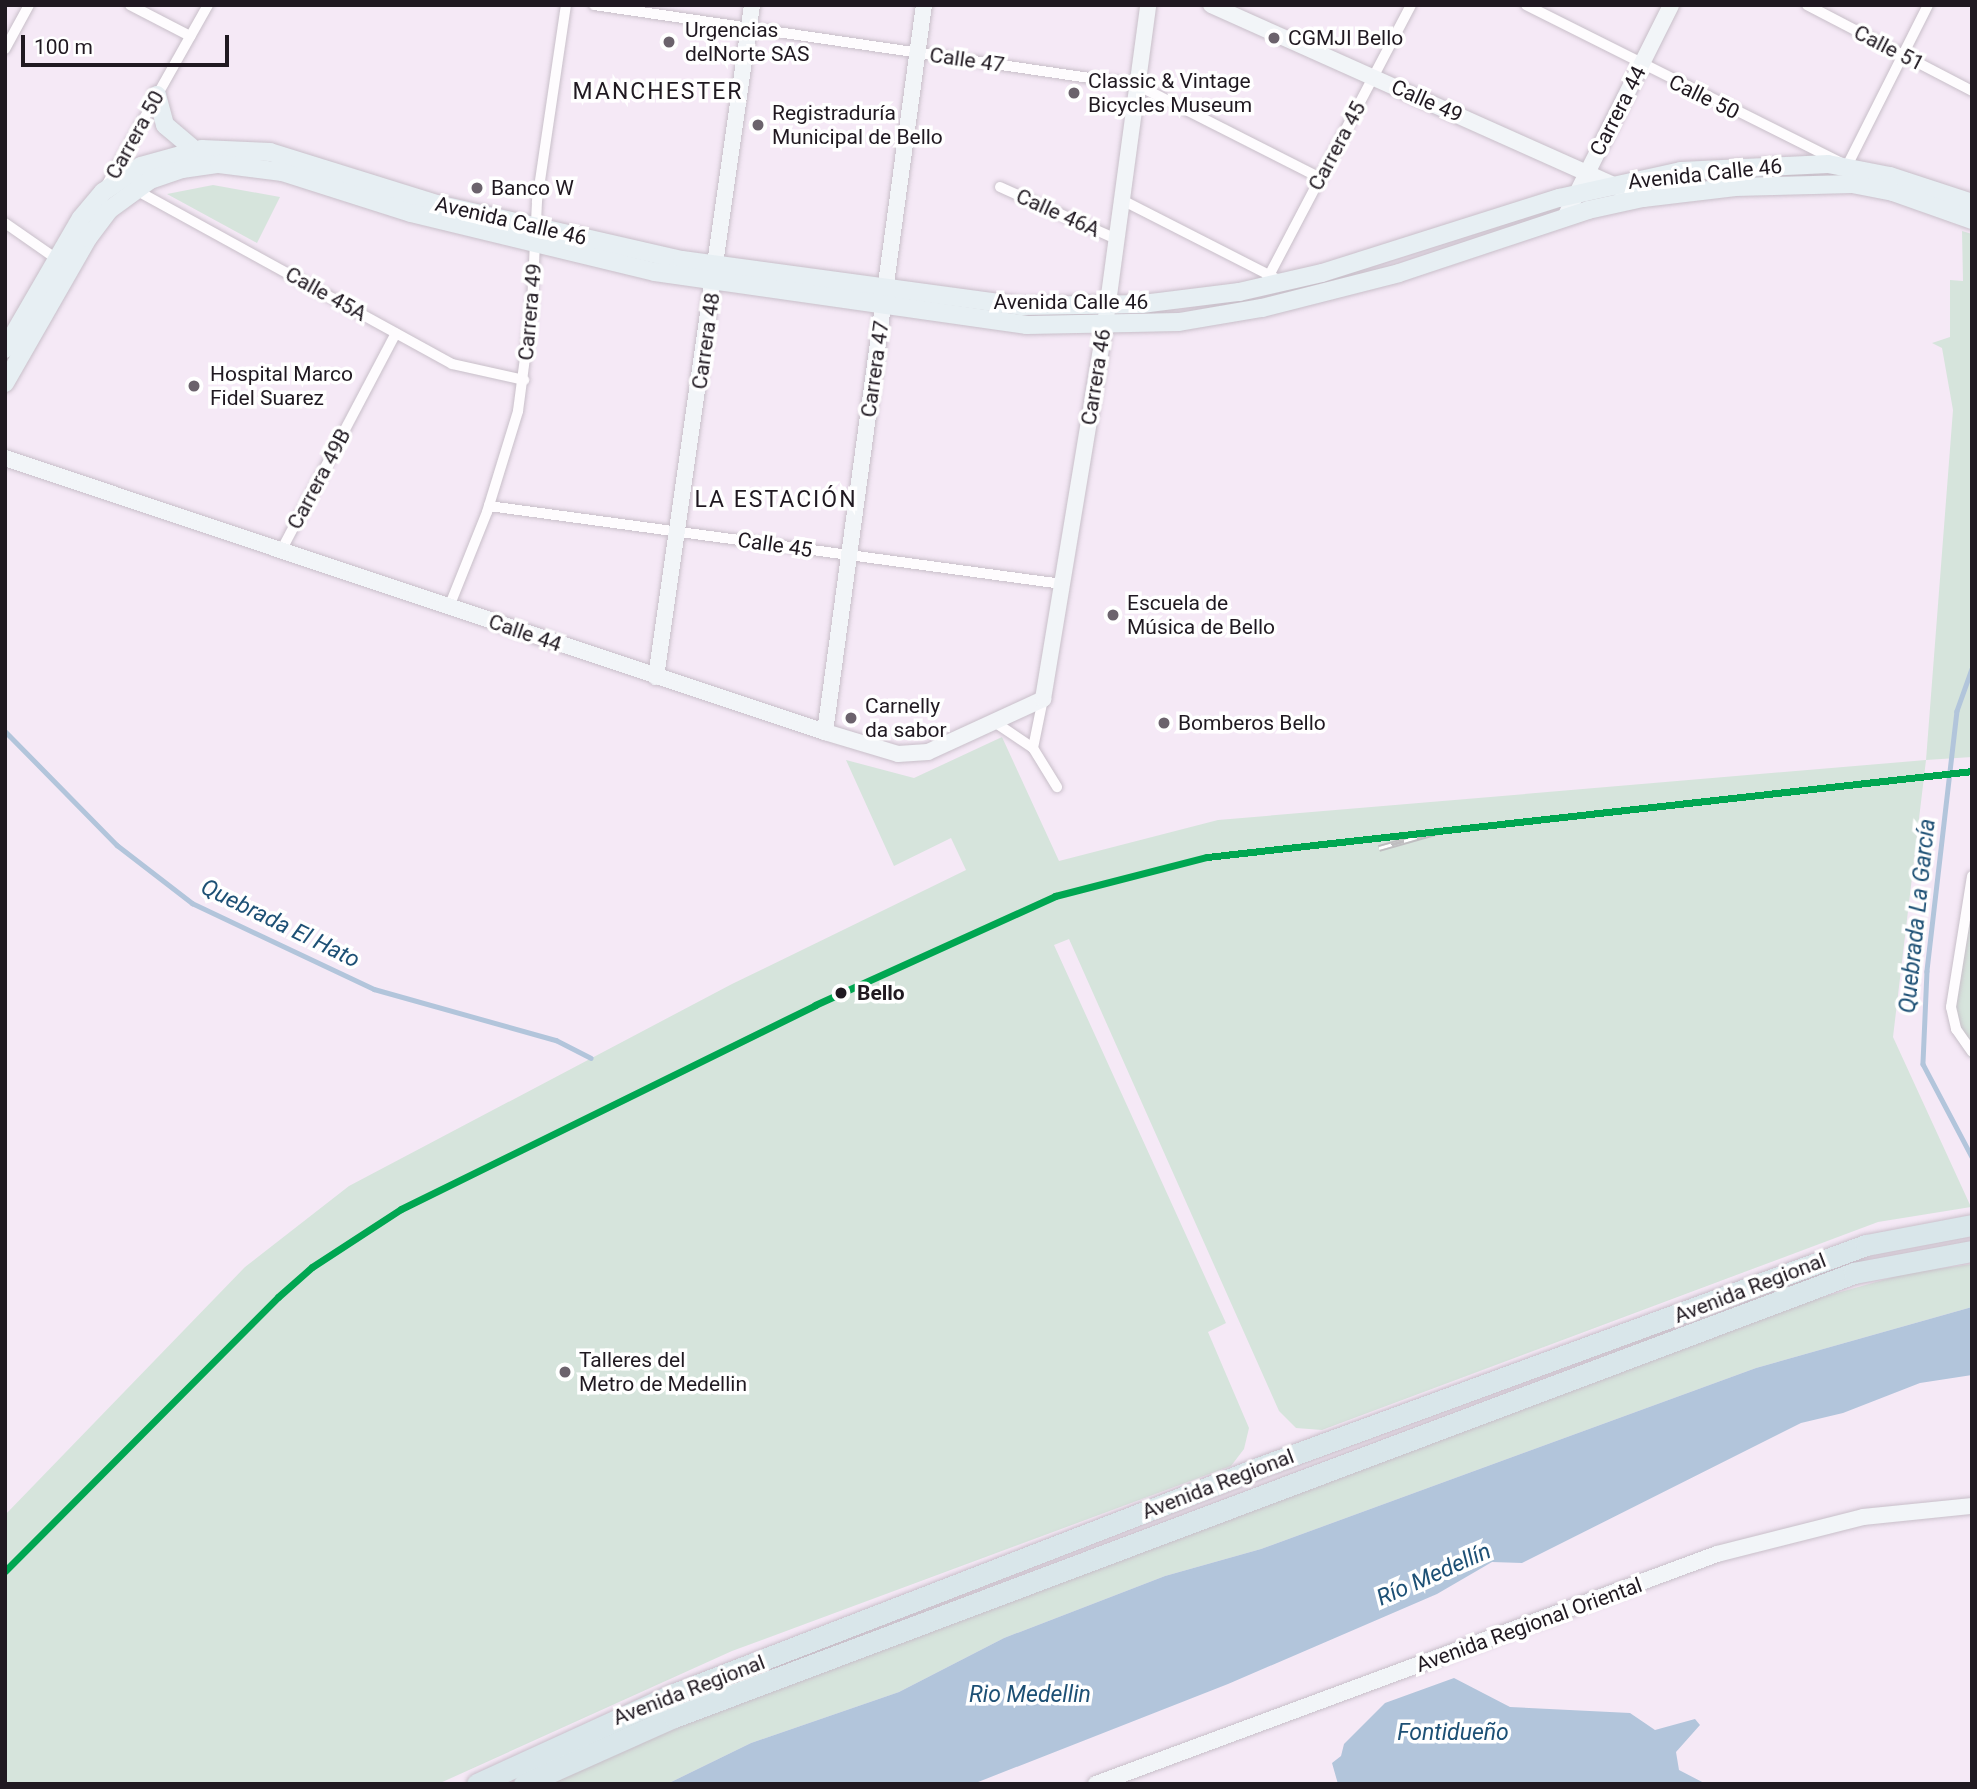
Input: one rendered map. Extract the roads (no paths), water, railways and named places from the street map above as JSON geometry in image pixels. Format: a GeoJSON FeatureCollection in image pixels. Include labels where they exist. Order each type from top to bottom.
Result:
{"type":"FeatureCollection","features":[{"type":"Feature","properties":{"kind":"highway","name":"Avenida Regional"},"geometry":{"type":"LineString","coordinates":[[478,1784],[674,1694],[1256,1468],[1866,1245],[1972,1225]]}},
{"type":"Feature","properties":{"kind":"highway","name":"Avenida Regional"},"geometry":{"type":"LineString","coordinates":[[524,1784],[674,1717],[1854,1273],[1972,1251]]}},
{"type":"Feature","properties":{"kind":"main road","name":"Carrera 48"},"geometry":{"type":"LineString","coordinates":[[656,677],[716,274],[752,5]]}},
{"type":"Feature","properties":{"kind":"main road","name":"Carrera 47"},"geometry":{"type":"LineString","coordinates":[[825,732],[924,5]]}},
{"type":"Feature","properties":{"kind":"main road","name":"Carrera 46"},"geometry":{"type":"LineString","coordinates":[[1043,699],[1105,325],[1148,5]]}},
{"type":"Feature","properties":{"kind":"main road","name":"Calle 49"},"geometry":{"type":"LineString","coordinates":[[1211,5],[1643,198]]}},
{"type":"Feature","properties":{"kind":"main road","name":"Carrera 44"},"geometry":{"type":"LineString","coordinates":[[1565,217],[1671,5]]}},
{"type":"Feature","properties":{"kind":"main road"},"geometry":{"type":"LineString","coordinates":[[157,95],[165,125],[195,150]]}},
{"type":"Feature","properties":{"kind":"main road","name":"Avenida Calle 46"},"geometry":{"type":"LineString","coordinates":[[103,192],[141,166],[195,150],[270,152],[536,236]]}},
{"type":"Feature","properties":{"kind":"main road","name":"Avenida Calle 46"},"geometry":{"type":"LineString","coordinates":[[885,298],[1021,306],[1107,304],[1272,281],[1577,193],[1612,184],[1695,170],[1810,163],[1847,166],[1966,209]]}},
{"type":"Feature","properties":{"kind":"main road","name":"Avenida Calle 46"},"geometry":{"type":"LineString","coordinates":[[5,383],[88,238],[109,210],[134,189],[182,169],[258,167],[536,236],[716,274],[885,298],[1006,324],[1105,325],[1179,322],[1313,297],[1565,217],[1643,198],[1735,187],[1838,183],[1885,190],[1966,209]]}},
{"type":"Feature","properties":{"kind":"main road"},"geometry":{"type":"LineString","coordinates":[[5,349],[58,260],[103,192]]}},
{"type":"Feature","properties":{"kind":"main road","name":"Calle 44"},"geometry":{"type":"LineString","coordinates":[[5,458],[656,677],[825,732],[909,756],[1043,699]]}},
{"type":"Feature","properties":{"kind":"main road","name":"Avenida Regional Oriental"},"geometry":{"type":"LineString","coordinates":[[1096,1784],[1717,1554],[1863,1517],[1972,1506]]}},
{"type":"Feature","properties":{"kind":"street"},"geometry":{"type":"LineString","coordinates":[[5,49],[29,5]]}},
{"type":"Feature","properties":{"kind":"street"},"geometry":{"type":"LineString","coordinates":[[130,5],[190,36]]}},
{"type":"Feature","properties":{"kind":"street","name":"Carrera 50"},"geometry":{"type":"LineString","coordinates":[[103,192],[208,5]]}},
{"type":"Feature","properties":{"kind":"street","name":"Carrera 49"},"geometry":{"type":"LineString","coordinates":[[449,607],[489,506],[512,437],[524,380],[536,236],[566,5]]}},
{"type":"Feature","properties":{"kind":"street","name":"Calle 47"},"geometry":{"type":"LineString","coordinates":[[594,5],[1138,85],[1320,178]]}},
{"type":"Feature","properties":{"kind":"street","name":"Carrera 45"},"geometry":{"type":"LineString","coordinates":[[1272,281],[1320,178],[1411,5]]}},
{"type":"Feature","properties":{"kind":"street","name":"Calle 50"},"geometry":{"type":"LineString","coordinates":[[1527,5],[1641,66],[1847,166]]}},
{"type":"Feature","properties":{"kind":"street","name":"Calle 51"},"geometry":{"type":"LineString","coordinates":[[1807,5],[1972,91]]}},
{"type":"Feature","properties":{"kind":"street"},"geometry":{"type":"LineString","coordinates":[[1847,166],[1928,5]]}},
{"type":"Feature","properties":{"kind":"street","name":"Calle 46A"},"geometry":{"type":"LineString","coordinates":[[1000,187],[1116,240]]}},
{"type":"Feature","properties":{"kind":"street","name":"Calle 45A"},"geometry":{"type":"LineString","coordinates":[[134,189],[467,369],[524,380]]}},
{"type":"Feature","properties":{"kind":"street"},"geometry":{"type":"LineString","coordinates":[[1122,200],[1272,281]]}},
{"type":"Feature","properties":{"kind":"street"},"geometry":{"type":"LineString","coordinates":[[5,223],[58,260]]}},
{"type":"Feature","properties":{"kind":"street","name":"Carrera 49B"},"geometry":{"type":"LineString","coordinates":[[281,551],[396,333]]}},
{"type":"Feature","properties":{"kind":"street","name":"Calle 45"},"geometry":{"type":"LineString","coordinates":[[489,506],[1062,584]]}},
{"type":"Feature","properties":{"kind":"street","name":"Carrera 46"},"geometry":{"type":"LineString","coordinates":[[1032,748],[1043,699]]}},
{"type":"Feature","properties":{"kind":"street"},"geometry":{"type":"LineString","coordinates":[[993,721],[1032,748],[1057,787]]}},
{"type":"Feature","properties":{"kind":"street"},"geometry":{"type":"LineString","coordinates":[[1972,876],[1951,1007],[1956,1029],[1972,1052]]}},
{"type":"Feature","properties":{"kind":"water","name":"Rio Medellin"},"geometry":{"type":"Polygon","coordinates":[[[1972,1307],[1972,1375],[1920,1383],[1843,1413],[1801,1423],[1522,1563],[1492,1562],[1437,1594],[1228,1684],[973,1784],[667,1784],[751,1743],[899,1692],[1004,1638],[1165,1576],[1261,1549],[1756,1368],[1972,1307]]]}},
{"type":"Feature","properties":{"kind":"water","name":"Fontidueño"},"geometry":{"type":"Polygon","coordinates":[[[1454,1678],[1510,1707],[1630,1713],[1655,1730],[1695,1719],[1700,1725],[1676,1752],[1679,1770],[1706,1784],[1338,1784],[1332,1763],[1341,1756],[1344,1744],[1385,1703],[1454,1678]]]}},
{"type":"Feature","properties":{"kind":"waterway","name":"Quebrada La García"},"geometry":{"type":"LineString","coordinates":[[1972,669],[1957,711],[1927,971],[1923,1064],[1972,1157]]}},
{"type":"Feature","properties":{"kind":"waterway","name":"Quebrada El Hato"},"geometry":{"type":"LineString","coordinates":[[5,731],[117,845],[192,903],[374,989],[556,1040],[591,1058]]}},
{"type":"Feature","properties":{"kind":"railway"},"geometry":{"type":"LineString","coordinates":[[1379,848],[1442,830]]}},
{"type":"Feature","properties":{"kind":"place","name":"CGMJI Bello"},"geometry":{"type":"Point","coordinates":[1274,38]}},
{"type":"Feature","properties":{"kind":"place","name":"Urgencias delNorte SAS"},"geometry":{"type":"Point","coordinates":[669,42]}},
{"type":"Feature","properties":{"kind":"place","name":"Classic & Vintage Bicycles Museum"},"geometry":{"type":"Point","coordinates":[1074,93]}},
{"type":"Feature","properties":{"kind":"place","name":"Registraduría Municipal de Bello"},"geometry":{"type":"Point","coordinates":[758,125]}},
{"type":"Feature","properties":{"kind":"place","name":"Banco W"},"geometry":{"type":"Point","coordinates":[477,188]}},
{"type":"Feature","properties":{"kind":"place","name":"Hospital Marco Fidel Suarez"},"geometry":{"type":"Point","coordinates":[194,386]}},
{"type":"Feature","properties":{"kind":"place","name":"Escuela de Música de Bello"},"geometry":{"type":"Point","coordinates":[1113,615]}},
{"type":"Feature","properties":{"kind":"place","name":"Carnelly da sabor"},"geometry":{"type":"Point","coordinates":[851,718]}},
{"type":"Feature","properties":{"kind":"place","name":"Bomberos Bello"},"geometry":{"type":"Point","coordinates":[1164,723]}},
{"type":"Feature","properties":{"kind":"place","name":"Bello"},"geometry":{"type":"Point","coordinates":[841,993]}},
{"type":"Feature","properties":{"kind":"place","name":"Talleres del Metro de Medellin"},"geometry":{"type":"Point","coordinates":[565,1372]}},
{"type":"Feature","properties":{"kind":"district","name":"MANCHESTER"},"geometry":{"type":"Point","coordinates":[658,92]}},
{"type":"Feature","properties":{"kind":"district","name":"LA ESTACIÓN"},"geometry":{"type":"Point","coordinates":[776,500]}},
{"type":"Feature","properties":{"kind":"water label","name":"Río Medellín"},"geometry":{"type":"Point","coordinates":[1434,1575]}}]}
